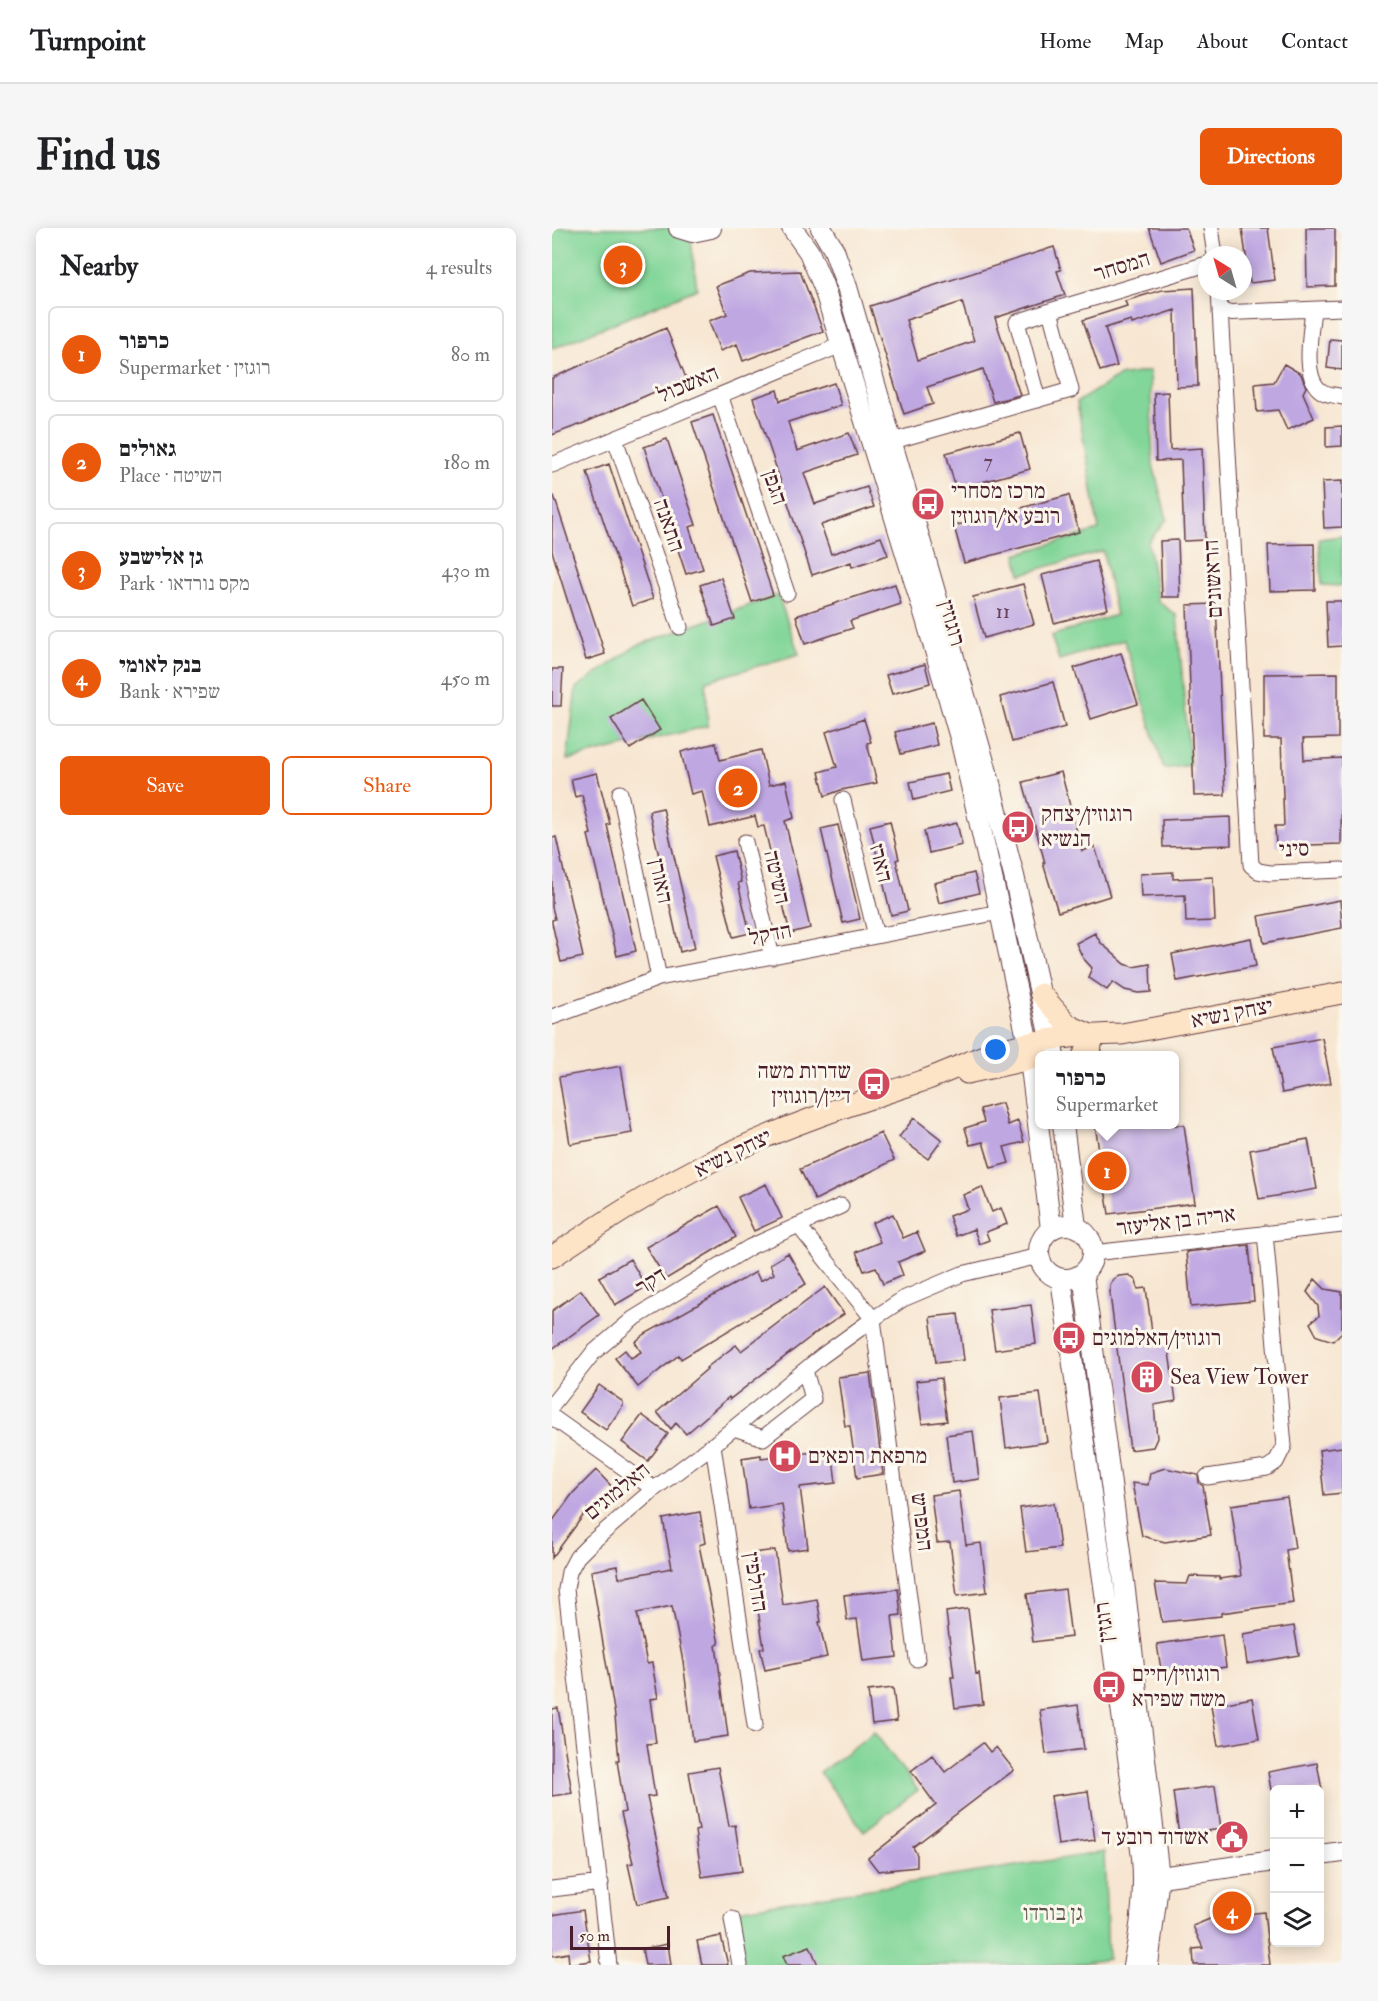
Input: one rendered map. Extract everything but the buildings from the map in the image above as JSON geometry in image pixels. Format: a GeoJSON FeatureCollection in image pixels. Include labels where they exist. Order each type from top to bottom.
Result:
{"type":"FeatureCollection","features":[{"type":"Feature","properties":{"kind":"main road","name":"יצחק נשיא"},"geometry":{"type":"LineString","coordinates":[[1051,1051],[1088,1046],[1122,1034],[1342,993]]}},
{"type":"Feature","properties":{"kind":"main road"},"geometry":{"type":"LineString","coordinates":[[1041,994],[1088,1046]]}},
{"type":"Feature","properties":{"kind":"main road","name":"יצחק נשיא"},"geometry":{"type":"LineString","coordinates":[[552,1257],[627,1209],[711,1162],[777,1132],[928,1078],[988,1070],[1035,1055]]}},
{"type":"Feature","properties":{"kind":"street"},"geometry":{"type":"LineString","coordinates":[[679,228],[692,232],[706,230]]}},
{"type":"Feature","properties":{"kind":"street","name":"רוגוזין"},"geometry":{"type":"LineString","coordinates":[[792,228],[804,243],[815,264],[944,680],[960,738],[1000,912],[1044,1051]]}},
{"type":"Feature","properties":{"kind":"street"},"geometry":{"type":"LineString","coordinates":[[1211,228],[1214,246]]}},
{"type":"Feature","properties":{"kind":"street","name":"רוגוזין"},"geometry":{"type":"LineString","coordinates":[[824,230],[841,268],[987,772],[1041,994]]}},
{"type":"Feature","properties":{"kind":"street","name":"המסחר"},"geometry":{"type":"LineString","coordinates":[[1038,400],[1017,322],[1198,267]]}},
{"type":"Feature","properties":{"kind":"street","name":"הראשונים"},"geometry":{"type":"LineString","coordinates":[[1220,300],[1251,865]]}},
{"type":"Feature","properties":{"kind":"street"},"geometry":{"type":"LineString","coordinates":[[1221,313],[1342,308]]}},
{"type":"Feature","properties":{"kind":"street"},"geometry":{"type":"LineString","coordinates":[[1313,310],[1308,355],[1314,383],[1322,392],[1342,397]]}},
{"type":"Feature","properties":{"kind":"street"},"geometry":{"type":"LineString","coordinates":[[892,441],[1071,390],[1050,311]]}},
{"type":"Feature","properties":{"kind":"street","name":"האשכול"},"geometry":{"type":"LineString","coordinates":[[552,465],[841,345]]}},
{"type":"Feature","properties":{"kind":"street","name":"הגפן"},"geometry":{"type":"LineString","coordinates":[[720,395],[787,593]]}},
{"type":"Feature","properties":{"kind":"street","name":"התאנה"},"geometry":{"type":"LineString","coordinates":[[615,439],[680,627]]}},
{"type":"Feature","properties":{"kind":"street","name":"האורן"},"geometry":{"type":"LineString","coordinates":[[620,793],[659,978]]}},
{"type":"Feature","properties":{"kind":"street","name":"הארז"},"geometry":{"type":"LineString","coordinates":[[843,800],[876,936]]}},
{"type":"Feature","properties":{"kind":"street","name":"השיטה"},"geometry":{"type":"LineString","coordinates":[[745,843],[772,957]]}},
{"type":"Feature","properties":{"kind":"street","name":"סיני"},"geometry":{"type":"LineString","coordinates":[[1251,865],[1258,871],[1270,873],[1342,870]]}},
{"type":"Feature","properties":{"kind":"street","name":"הדקל"},"geometry":{"type":"LineString","coordinates":[[552,1017],[659,978],[1000,912]]}},
{"type":"Feature","properties":{"kind":"street"},"geometry":{"type":"LineString","coordinates":[[1041,994],[1044,1051]]}},
{"type":"Feature","properties":{"kind":"street"},"geometry":{"type":"LineString","coordinates":[[1047,1129],[1051,1229]]}},
{"type":"Feature","properties":{"kind":"street"},"geometry":{"type":"LineString","coordinates":[[1064,1129],[1076,1227]]}},
{"type":"Feature","properties":{"kind":"street","name":"דקר"},"geometry":{"type":"LineString","coordinates":[[552,1405],[593,1353],[633,1319],[750,1247],[842,1206]]}},
{"type":"Feature","properties":{"kind":"street"},"geometry":{"type":"LineString","coordinates":[[798,1225],[873,1319]]}},
{"type":"Feature","properties":{"kind":"street"},"geometry":{"type":"LineString","coordinates":[[1068,1225],[1076,1227],[1089,1238],[1093,1253],[1088,1268],[1083,1274],[1061,1279],[1046,1271],[1039,1256],[1041,1241],[1051,1229],[1068,1225]]}},
{"type":"Feature","properties":{"kind":"street","name":"אריה בן אליעזר"},"geometry":{"type":"LineString","coordinates":[[1093,1253],[1342,1225]]}},
{"type":"Feature","properties":{"kind":"street","name":"אריה בן אליעזר"},"geometry":{"type":"LineString","coordinates":[[1207,1477],[1267,1468],[1276,1462],[1284,1446],[1265,1233]]}},
{"type":"Feature","properties":{"kind":"street","name":"האלמוגים"},"geometry":{"type":"LineString","coordinates":[[609,1965],[566,1589],[569,1572],[577,1557],[591,1542],[654,1489],[713,1445],[805,1370],[903,1299],[962,1274],[1039,1256]]}},
{"type":"Feature","properties":{"kind":"street","name":"רוגזין"},"geometry":{"type":"LineString","coordinates":[[1083,1274],[1122,1570],[1151,1878],[1148,1965]]}},
{"type":"Feature","properties":{"kind":"street","name":"רוגזין"},"geometry":{"type":"LineString","coordinates":[[1061,1279],[1151,1878],[1133,1965]]}},
{"type":"Feature","properties":{"kind":"street","name":"המפרש"},"geometry":{"type":"LineString","coordinates":[[873,1319],[917,1659]]}},
{"type":"Feature","properties":{"kind":"street"},"geometry":{"type":"LineString","coordinates":[[734,1428],[763,1438],[813,1399],[805,1370]]}},
{"type":"Feature","properties":{"kind":"street"},"geometry":{"type":"LineString","coordinates":[[552,1417],[654,1489]]}},
{"type":"Feature","properties":{"kind":"street","name":"הדולפין"},"geometry":{"type":"LineString","coordinates":[[713,1445],[755,1725]]}},
{"type":"Feature","properties":{"kind":"street"},"geometry":{"type":"LineString","coordinates":[[1324,1854],[1341,1852]]}},
{"type":"Feature","properties":{"kind":"street"},"geometry":{"type":"LineString","coordinates":[[1151,1878],[1270,1862]]}},
{"type":"Feature","properties":{"kind":"street"},"geometry":{"type":"LineString","coordinates":[[552,1889],[601,1883]]}},
{"type":"Feature","properties":{"kind":"street"},"geometry":{"type":"LineString","coordinates":[[732,1919],[740,1965]]}},
{"type":"Feature","properties":{"kind":"green space"},"geometry":{"type":"Polygon","coordinates":[[[552,228],[671,228],[691,240],[697,289],[552,349],[552,228]]]}},
{"type":"Feature","properties":{"kind":"green space"},"geometry":{"type":"Polygon","coordinates":[[[1150,371],[1153,465],[1167,519],[1148,542],[1158,601],[1177,616],[1190,765],[1164,769],[1124,640],[1059,660],[1051,636],[1116,615],[1103,551],[1021,574],[1016,554],[1099,530],[1077,402],[1119,376],[1150,371]]]}},
{"type":"Feature","properties":{"kind":"green space"},"geometry":{"type":"Polygon","coordinates":[[[1342,536],[1342,586],[1322,585],[1319,539],[1342,536]]]}},
{"type":"Feature","properties":{"kind":"green space"},"geometry":{"type":"Polygon","coordinates":[[[778,595],[799,654],[706,681],[708,726],[567,760],[576,688],[636,646],[778,595]]]}},
{"type":"Feature","properties":{"kind":"green space"},"geometry":{"type":"Polygon","coordinates":[[[874,1732],[918,1790],[864,1831],[820,1773],[874,1732]]]}},
{"type":"Feature","properties":{"kind":"green space","name":"גן בורדו"},"geometry":{"type":"Polygon","coordinates":[[[1104,1852],[1108,1959],[1071,1965],[744,1965],[731,1911],[1104,1852]]]}},
{"type":"Feature","properties":{"kind":"place","name":"גן אלישבע"},"geometry":{"type":"Point","coordinates":[623,265]}},
{"type":"Feature","properties":{"kind":"place","name":"מרכז מסחרי רובע א׳/רוגוזין"},"geometry":{"type":"Point","coordinates":[928,504]}},
{"type":"Feature","properties":{"kind":"place","name":"גאולים"},"geometry":{"type":"Point","coordinates":[738,788]}},
{"type":"Feature","properties":{"kind":"place","name":"רוגוזין/יצחק הנשיא"},"geometry":{"type":"Point","coordinates":[1018,827]}},
{"type":"Feature","properties":{"kind":"place","name":"שדרות משה דיין/רוגוזין"},"geometry":{"type":"Point","coordinates":[874,1084]}},
{"type":"Feature","properties":{"kind":"place","name":"כרפור"},"geometry":{"type":"Point","coordinates":[1107,1171]}},
{"type":"Feature","properties":{"kind":"place","name":"רוגוזין/האלמוגים"},"geometry":{"type":"Point","coordinates":[1069,1338]}},
{"type":"Feature","properties":{"kind":"place","name":"Sea View Tower"},"geometry":{"type":"Point","coordinates":[1147,1377]}},
{"type":"Feature","properties":{"kind":"place","name":"מרפאת רופאים"},"geometry":{"type":"Point","coordinates":[785,1456]}},
{"type":"Feature","properties":{"kind":"place","name":"רוגוזין/חיים משה שפירא"},"geometry":{"type":"Point","coordinates":[1109,1687]}},
{"type":"Feature","properties":{"kind":"place","name":"אשדוד רובע ד"},"geometry":{"type":"Point","coordinates":[1232,1837]}},
{"type":"Feature","properties":{"kind":"place","name":"בנק לאומי"},"geometry":{"type":"Point","coordinates":[1232,1911]}}]}
